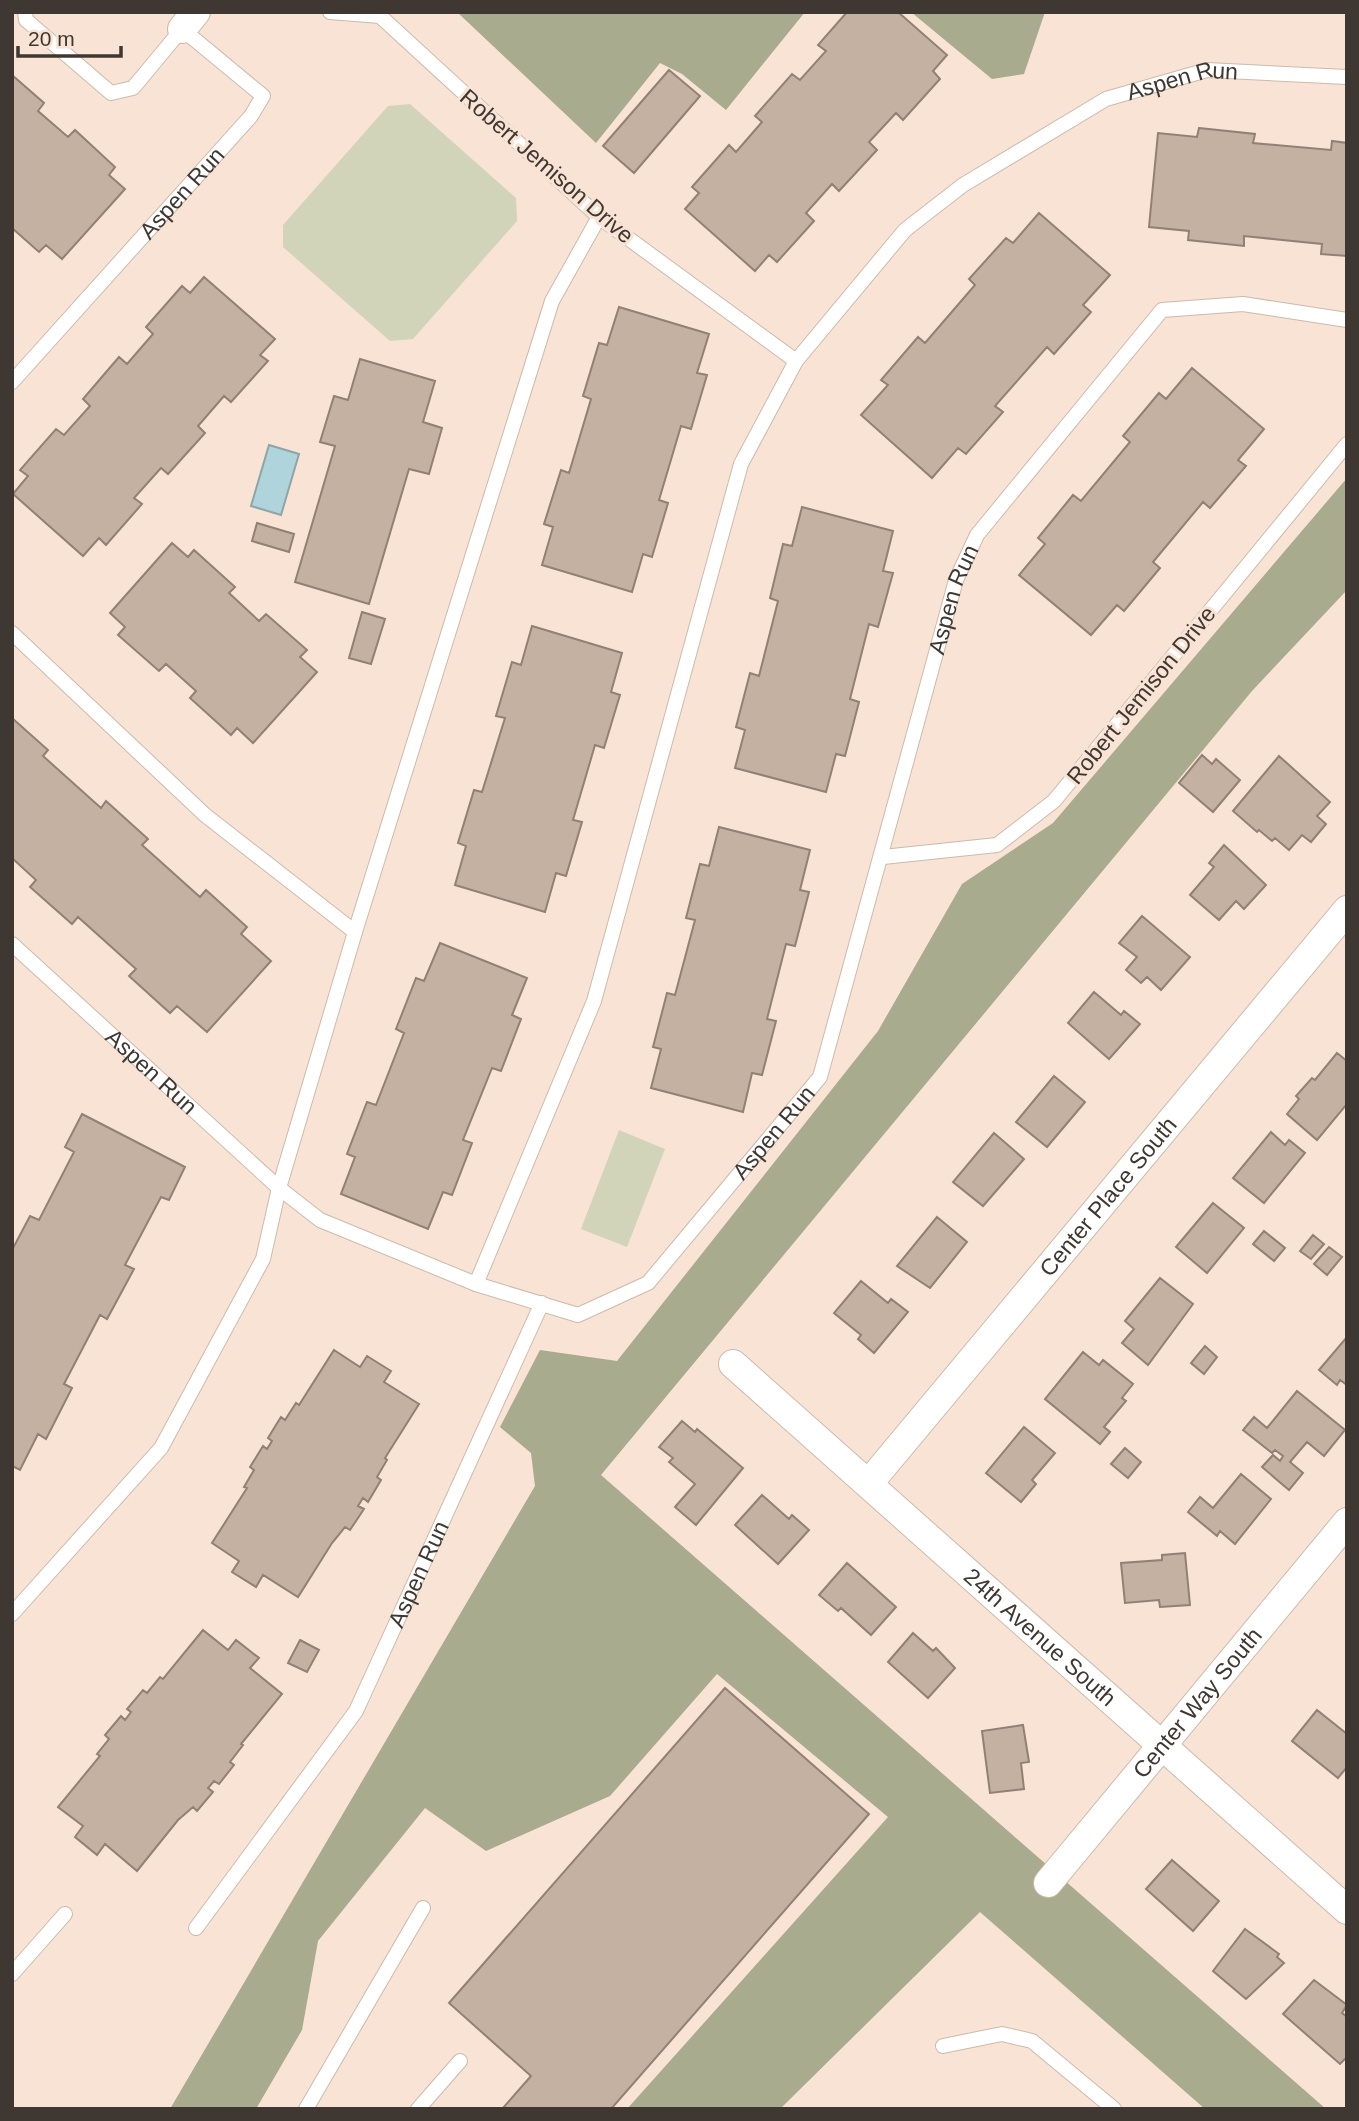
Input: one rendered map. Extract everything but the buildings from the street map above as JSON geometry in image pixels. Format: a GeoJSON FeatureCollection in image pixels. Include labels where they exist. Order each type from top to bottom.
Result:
{"type":"FeatureCollection","features":[{"type":"Feature","properties":{"kind":"street","name":"Center Place South"},"geometry":{"type":"LineString","coordinates":[[869,1483],[1347,909]]}},
{"type":"Feature","properties":{"kind":"street","name":"24th Avenue South"},"geometry":{"type":"LineString","coordinates":[[733,1364],[1162,1742],[1347,1910]]}},
{"type":"Feature","properties":{"kind":"street","name":"Center Way South"},"geometry":{"type":"LineString","coordinates":[[1048,1883],[1162,1742],[1347,1522]]}},
{"type":"Feature","properties":{"kind":"lane"},"geometry":{"type":"LineString","coordinates":[[25,12],[26,20],[111,93],[132,88],[189,21]]}},
{"type":"Feature","properties":{"kind":"lane","name":"Robert Jemison Drive"},"geometry":{"type":"LineString","coordinates":[[330,12],[380,16],[599,217],[796,361]]}},
{"type":"Feature","properties":{"kind":"lane","name":"Aspen Run"},"geometry":{"type":"LineString","coordinates":[[12,382],[251,116],[263,96],[189,21]]}},
{"type":"Feature","properties":{"kind":"lane","name":"Aspen Run"},"geometry":{"type":"LineString","coordinates":[[476,1284],[594,1001],[741,464],[796,361],[905,230],[962,185],[1106,99],[1207,69],[1347,76]]}},
{"type":"Feature","properties":{"kind":"lane"},"geometry":{"type":"LineString","coordinates":[[12,1614],[161,1448],[262,1259],[279,1188],[355,932],[552,300],[599,217]]}},
{"type":"Feature","properties":{"kind":"lane","name":"Aspen Run"},"geometry":{"type":"LineString","coordinates":[[196,1928],[356,1711],[542,1303],[578,1315],[648,1283],[820,1077],[883,857],[956,580],[978,535],[1162,310],[1243,303],[1347,320]]}},
{"type":"Feature","properties":{"kind":"lane","name":"Robert Jemison Drive"},"geometry":{"type":"LineString","coordinates":[[883,857],[997,845],[1054,801],[1347,444]]}},
{"type":"Feature","properties":{"kind":"lane"},"geometry":{"type":"LineString","coordinates":[[12,634],[205,815],[355,932]]}},
{"type":"Feature","properties":{"kind":"lane","name":"Aspen Run"},"geometry":{"type":"LineString","coordinates":[[12,944],[279,1188]]}},
{"type":"Feature","properties":{"kind":"lane"},"geometry":{"type":"LineString","coordinates":[[279,1188],[320,1220],[476,1284],[542,1303]]}},
{"type":"Feature","properties":{"kind":"lane"},"geometry":{"type":"LineString","coordinates":[[306,2109],[423,1908]]}},
{"type":"Feature","properties":{"kind":"lane"},"geometry":{"type":"LineString","coordinates":[[12,1974],[65,1914]]}},
{"type":"Feature","properties":{"kind":"lane"},"geometry":{"type":"LineString","coordinates":[[943,2046],[1002,2034],[1032,2041],[1114,2109]]}},
{"type":"Feature","properties":{"kind":"lane"},"geometry":{"type":"LineString","coordinates":[[418,2109],[460,2061]]}},
{"type":"Feature","properties":{"kind":"green space"},"geometry":{"type":"Polygon","coordinates":[[[457,12],[805,12],[726,110],[682,74],[660,63],[596,143],[457,12]]]}},
{"type":"Feature","properties":{"kind":"green space"},"geometry":{"type":"Polygon","coordinates":[[[911,12],[1045,12],[1024,74],[992,79],[911,12]]]}},
{"type":"Feature","properties":{"kind":"green space"},"geometry":{"type":"Polygon","coordinates":[[[410,104],[516,198],[517,221],[413,339],[390,341],[283,247],[283,225],[388,106],[410,104]]]}},
{"type":"Feature","properties":{"kind":"green space"},"geometry":{"type":"Polygon","coordinates":[[[1347,478],[1347,590],[1252,691],[601,1475],[1326,2109],[1205,2109],[980,1912],[780,2109],[627,2109],[888,1817],[717,1674],[610,1796],[486,1851],[425,1808],[318,1941],[302,2030],[256,2109],[170,2109],[535,1486],[531,1453],[500,1427],[540,1350],[617,1361],[878,1031],[962,884],[1053,823],[1347,478]]]}},
{"type":"Feature","properties":{"kind":"green space"},"geometry":{"type":"Polygon","coordinates":[[[619,1130],[665,1149],[627,1247],[581,1229],[619,1130]]]}},
{"type":"Feature","properties":{"kind":"water"},"geometry":{"type":"Polygon","coordinates":[[[269,445],[299,454],[281,515],[251,506],[269,445]]]}}]}
